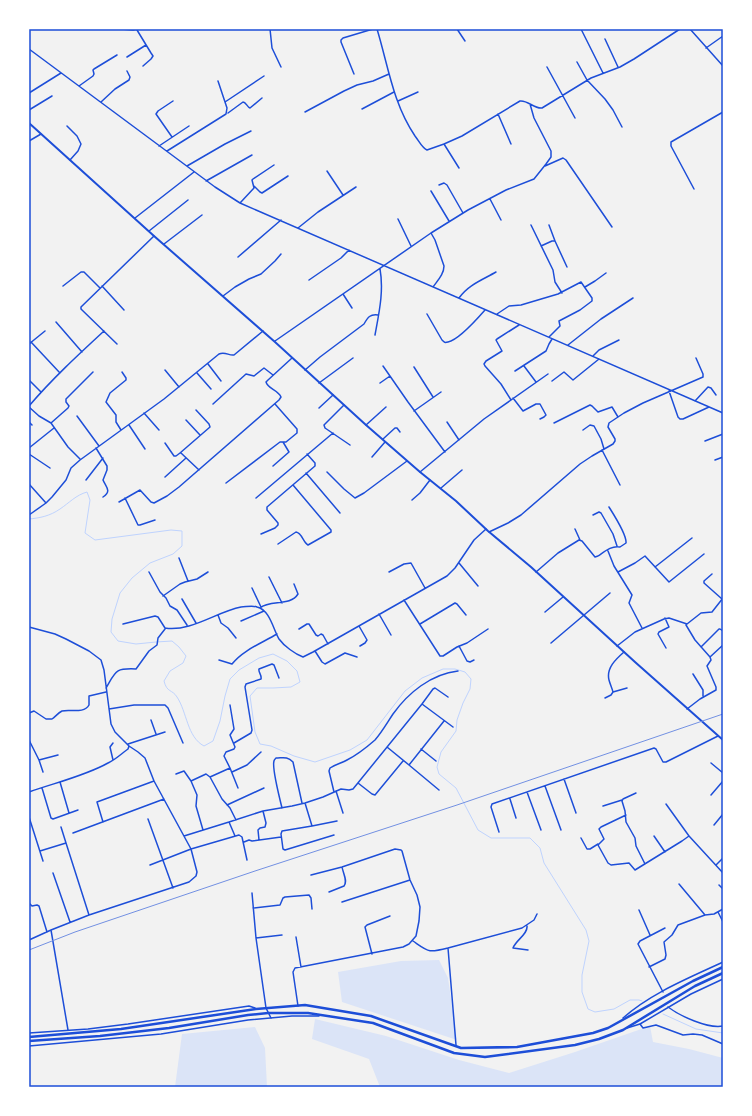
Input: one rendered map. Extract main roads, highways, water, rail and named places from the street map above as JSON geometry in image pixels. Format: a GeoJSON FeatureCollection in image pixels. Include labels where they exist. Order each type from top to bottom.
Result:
{"type":"FeatureCollection","features":[{"type":"Feature","properties":{"kind":"highway"},"geometry":{"type":"LineString","coordinates":[[29,1037],[121,1029],[256,1009],[306,1005],[371,1016],[461,1048],[517,1047],[593,1033],[608,1028],[692,981],[723,967]]}},
{"type":"Feature","properties":{"kind":"highway"},"geometry":{"type":"LineString","coordinates":[[29,1041],[77,1038],[169,1028],[257,1014],[308,1013],[372,1023],[454,1053],[485,1057],[575,1045],[599,1039],[623,1030],[696,986],[723,974]]}},
{"type":"Feature","properties":{"kind":"main road"},"geometry":{"type":"LineString","coordinates":[[30,125],[263,331],[385,442],[456,501],[723,740]]}},
{"type":"Feature","properties":{"kind":"waterway"},"geometry":{"type":"LineString","coordinates":[[29,519],[49,515],[76,497],[87,492],[90,500],[85,533],[95,540],[171,530],[182,531],[182,546],[173,554],[150,563],[132,578],[120,593],[112,619],[111,632],[118,641],[136,644],[172,641],[179,647],[186,656],[183,663],[170,671],[164,681],[168,689],[175,695],[180,703],[194,737],[204,746],[213,741],[220,721],[230,679],[239,670],[259,658],[273,654],[287,661],[297,671],[300,682],[291,687],[257,688],[250,696],[255,732],[260,744],[271,746],[294,756],[315,762],[350,750],[367,740],[405,691],[422,678],[443,669],[455,669],[465,672],[471,679],[470,689],[457,720],[456,731],[441,752],[437,767],[439,774],[456,788],[478,830],[491,838],[530,838],[540,848],[544,863],[586,930],[589,941],[582,975],[582,992],[588,1009],[595,1012],[614,1009],[630,1000],[642,1001]]}},
{"type":"Feature","properties":{"kind":"waterway"},"geometry":{"type":"LineString","coordinates":[[663,1014],[696,1029],[723,1033]]}},
{"type":"Feature","properties":{"kind":"railway"},"geometry":{"type":"LineString","coordinates":[[29,950],[75,932],[457,805],[723,714]]}}]}
